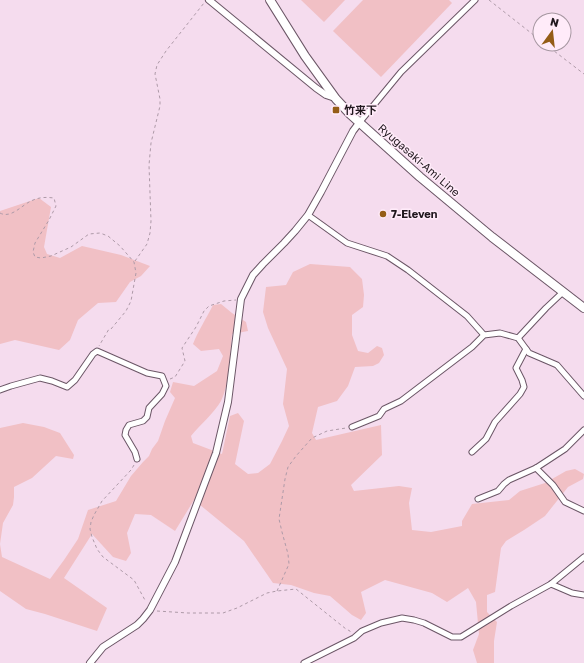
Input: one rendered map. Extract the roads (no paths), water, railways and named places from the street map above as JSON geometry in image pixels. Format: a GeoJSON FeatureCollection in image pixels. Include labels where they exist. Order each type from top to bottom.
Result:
{"type":"FeatureCollection","features":[{"type":"Feature","properties":{"kind":"main road","name":"Ryugasaki-Ami Line"},"geometry":{"type":"LineString","coordinates":[[270,0],[305,56],[336,99],[359,123],[420,177],[492,237],[584,308]]}},
{"type":"Feature","properties":{"kind":"street"},"geometry":{"type":"LineString","coordinates":[[208,0],[316,88],[326,95],[336,99]]}},
{"type":"Feature","properties":{"kind":"street"},"geometry":{"type":"LineString","coordinates":[[90,663],[103,647],[137,625],[143,619],[150,610],[175,562],[216,453],[228,402],[241,299],[253,275],[296,231],[308,215],[353,131],[359,123],[401,72],[474,0]]}},
{"type":"Feature","properties":{"kind":"street"},"geometry":{"type":"LineString","coordinates":[[308,215],[347,243],[387,256],[408,270],[467,316],[484,335]]}},
{"type":"Feature","properties":{"kind":"street"},"geometry":{"type":"LineString","coordinates":[[518,338],[563,292]]}},
{"type":"Feature","properties":{"kind":"street"},"geometry":{"type":"LineString","coordinates":[[352,427],[379,416],[384,409],[401,401],[472,347],[484,335],[500,333],[518,338],[529,353],[557,365],[584,396]]}},
{"type":"Feature","properties":{"kind":"street"},"geometry":{"type":"LineString","coordinates":[[472,452],[486,439],[496,422],[520,394],[524,387],[516,368],[526,349]]}},
{"type":"Feature","properties":{"kind":"street"},"geometry":{"type":"LineString","coordinates":[[0,390],[40,378],[67,387],[75,380],[93,354],[97,351],[147,373],[162,376],[166,386],[162,394],[149,408],[147,417],[143,421],[129,425],[126,430],[125,435],[135,452],[137,459]]}},
{"type":"Feature","properties":{"kind":"street"},"geometry":{"type":"LineString","coordinates":[[478,499],[498,491],[509,480],[536,468],[565,449],[584,430]]}},
{"type":"Feature","properties":{"kind":"street"},"geometry":{"type":"LineString","coordinates":[[536,468],[553,485],[565,502],[584,511]]}},
{"type":"Feature","properties":{"kind":"street"},"geometry":{"type":"LineString","coordinates":[[304,663],[354,638],[362,631],[381,622],[402,618],[424,623],[452,637],[461,636],[551,584],[584,557]]}},
{"type":"Feature","properties":{"kind":"street"},"geometry":{"type":"LineString","coordinates":[[551,584],[572,593],[584,595]]}},
{"type":"Feature","properties":{"kind":"place","name":"竹来下"},"geometry":{"type":"Point","coordinates":[336,110]}},
{"type":"Feature","properties":{"kind":"place","name":"7-Eleven"},"geometry":{"type":"Point","coordinates":[383,214]}}]}
